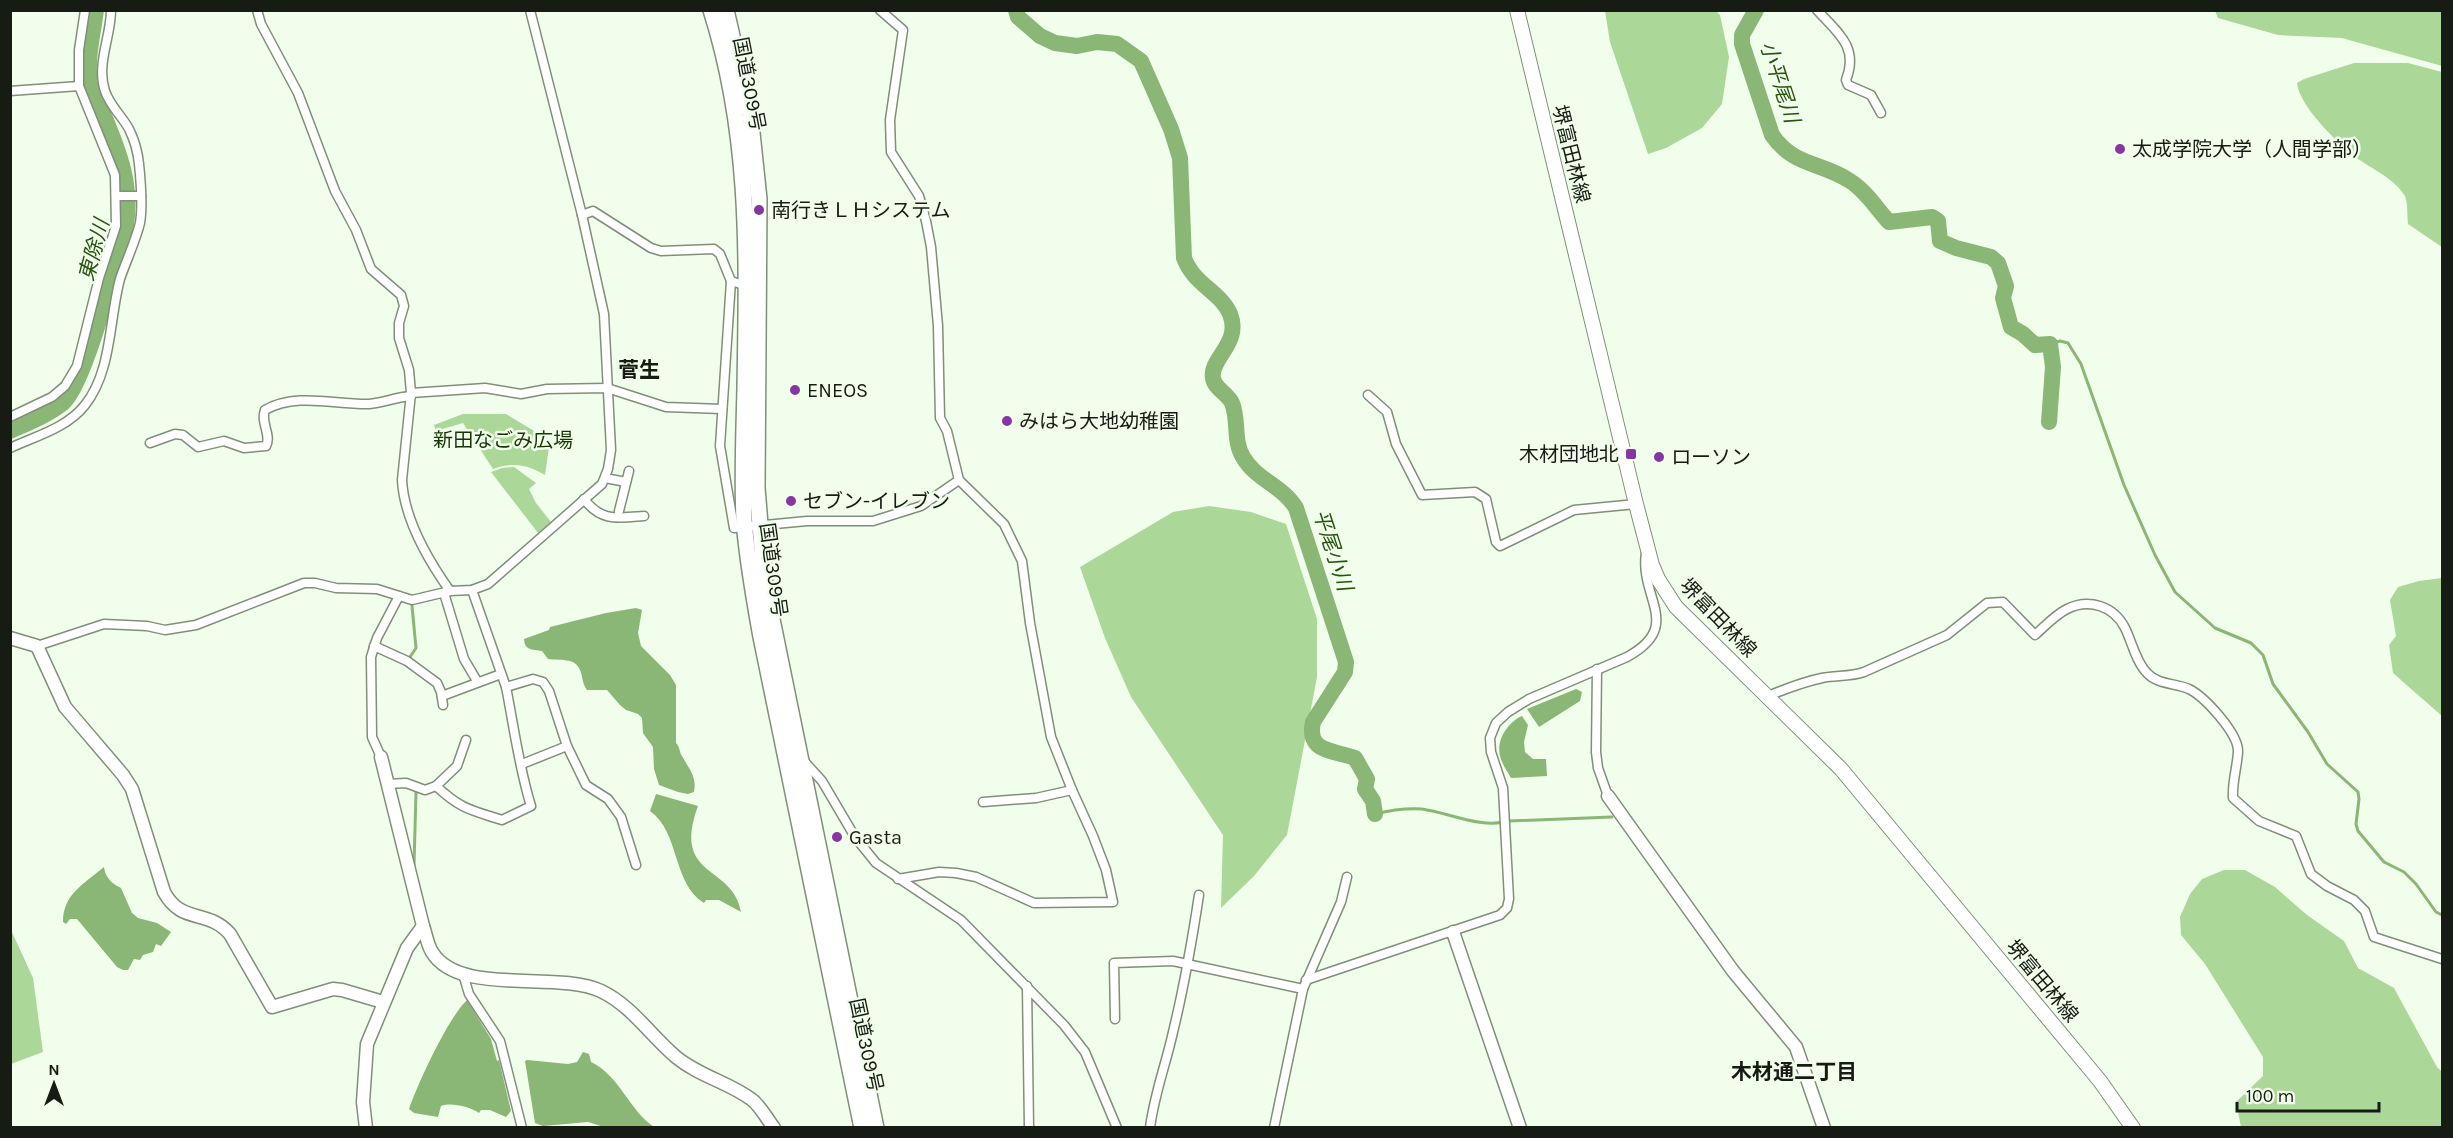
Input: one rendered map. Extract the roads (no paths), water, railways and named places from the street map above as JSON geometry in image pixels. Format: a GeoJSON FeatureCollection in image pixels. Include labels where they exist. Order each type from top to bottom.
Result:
{"type":"FeatureCollection","features":[{"type":"Feature","properties":{"kind":"highway","name":"国道309号"},"geometry":{"type":"LineString","coordinates":[[711,10],[729,73],[746,201],[747,286],[743,492],[765,585],[876,1128]]}},
{"type":"Feature","properties":{"kind":"highway","name":"国道309号"},"geometry":{"type":"LineString","coordinates":[[726,10],[750,114],[759,199],[757,488],[752,528],[751,581],[862,1128]]}},
{"type":"Feature","properties":{"kind":"main road","name":"堺富田林線"},"geometry":{"type":"LineString","coordinates":[[1517,10],[1636,504],[1647,548],[1658,579],[1676,607],[1827,754],[1856,786],[2100,1081],[2133,1128]]}},
{"type":"Feature","properties":{"kind":"street"},"geometry":{"type":"LineString","coordinates":[[10,417],[52,397],[65,386],[77,366],[99,278],[116,226],[115,175],[80,86],[80,50],[85,10]]}},
{"type":"Feature","properties":{"kind":"street"},"geometry":{"type":"LineString","coordinates":[[10,448],[67,423],[84,406],[96,389],[115,313],[120,280],[140,224],[139,162],[130,130],[112,106],[104,90],[103,52],[111,22],[111,10]]}},
{"type":"Feature","properties":{"kind":"street"},"geometry":{"type":"LineString","coordinates":[[257,10],[261,24],[298,93],[335,191],[356,230],[371,269],[401,295],[404,306],[399,323],[399,338],[409,370],[411,394],[402,480],[403,495],[416,534],[447,592],[464,659],[477,681]]}},
{"type":"Feature","properties":{"kind":"street"},"geometry":{"type":"LineString","coordinates":[[10,638],[37,646],[104,624],[147,626],[165,630],[196,625],[304,583],[336,588],[377,589],[412,600],[447,592],[472,590],[488,584],[602,484],[611,450],[604,314],[582,215],[530,10]]}},
{"type":"Feature","properties":{"kind":"street"},"geometry":{"type":"LineString","coordinates":[[880,10],[903,30],[890,120],[891,152],[919,196],[931,247],[938,326],[940,418],[947,431],[959,480],[1004,524],[1022,561],[1030,623],[1051,737],[1099,853],[1113,902],[1034,903],[976,877],[956,873],[939,872],[898,879]]}},
{"type":"Feature","properties":{"kind":"street"},"geometry":{"type":"LineString","coordinates":[[1818,10],[1848,48],[1852,61],[1846,80],[1848,85],[1871,95],[1881,113]]}},
{"type":"Feature","properties":{"kind":"street"},"geometry":{"type":"LineString","coordinates":[[10,92],[80,86]]}},
{"type":"Feature","properties":{"kind":"street"},"geometry":{"type":"LineString","coordinates":[[117,196],[141,196]]}},
{"type":"Feature","properties":{"kind":"street"},"geometry":{"type":"LineString","coordinates":[[582,215],[593,211],[651,248],[661,251],[714,249],[720,255],[731,281],[720,446],[734,528],[807,521],[873,521],[921,506],[959,480]]}},
{"type":"Feature","properties":{"kind":"street"},"geometry":{"type":"LineString","coordinates":[[731,281],[747,286]]}},
{"type":"Feature","properties":{"kind":"street"},"geometry":{"type":"LineString","coordinates":[[150,443],[175,434],[183,435],[198,447],[224,441],[244,448],[266,446],[268,438],[262,420],[265,410],[269,408],[296,401],[314,400],[370,404],[411,394],[485,388],[521,394],[547,389],[607,388],[666,407],[722,409]]}},
{"type":"Feature","properties":{"kind":"street"},"geometry":{"type":"LineString","coordinates":[[1368,395],[1387,412],[1396,444],[1422,495],[1475,492],[1482,495],[1486,499],[1496,542],[1500,546],[1574,510],[1636,504]]}},
{"type":"Feature","properties":{"kind":"street"},"geometry":{"type":"LineString","coordinates":[[619,511],[629,471]]}},
{"type":"Feature","properties":{"kind":"street"},"geometry":{"type":"LineString","coordinates":[[605,478],[626,482]]}},
{"type":"Feature","properties":{"kind":"street"},"geometry":{"type":"LineString","coordinates":[[584,499],[592,510],[603,516],[619,518],[644,516]]}},
{"type":"Feature","properties":{"kind":"street"},"geometry":{"type":"LineString","coordinates":[[1306,980],[1453,932],[1500,915],[1507,908],[1509,899],[1503,788],[1491,752],[1490,738],[1496,723],[1508,712],[1529,699],[1641,649],[1651,640],[1656,616],[1644,568],[1647,548]]}},
{"type":"Feature","properties":{"kind":"street"},"geometry":{"type":"LineString","coordinates":[[436,786],[452,801],[475,813],[502,820],[531,806],[523,779],[506,687],[472,590]]}},
{"type":"Feature","properties":{"kind":"street"},"geometry":{"type":"LineString","coordinates":[[399,596],[374,646],[371,657],[372,737],[381,757],[431,951],[444,964],[463,974],[481,978],[573,984],[598,990],[617,1000],[674,1056],[695,1071],[753,1100],[774,1128]]}},
{"type":"Feature","properties":{"kind":"street"},"geometry":{"type":"LineString","coordinates":[[1767,696],[1824,677],[1852,676],[1864,672],[1947,635],[1987,603],[2003,602],[2035,635],[2066,610],[2080,604],[2106,608],[2123,625],[2144,670],[2151,678],[2188,689],[2200,696],[2236,739],[2238,752],[2233,777],[2233,798],[2259,820],[2296,836],[2311,874],[2327,886],[2354,900],[2365,911],[2374,937],[2442,959]]}},
{"type":"Feature","properties":{"kind":"street"},"geometry":{"type":"LineString","coordinates":[[37,646],[65,707],[123,775],[132,789],[168,901],[178,911],[215,921],[224,927],[272,1007],[333,989],[384,1002]]}},
{"type":"Feature","properties":{"kind":"street"},"geometry":{"type":"LineString","coordinates":[[374,646],[407,661],[431,678],[437,683],[442,700],[477,681],[501,674]]}},
{"type":"Feature","properties":{"kind":"street"},"geometry":{"type":"LineString","coordinates":[[1597,669],[1596,752],[1598,768],[1608,796],[1733,971],[1796,1047],[1824,1128]]}},
{"type":"Feature","properties":{"kind":"street"},"geometry":{"type":"LineString","coordinates":[[506,687],[533,679],[543,682],[549,691],[567,746],[586,785],[608,799],[621,817],[636,865]]}},
{"type":"Feature","properties":{"kind":"street"},"geometry":{"type":"LineString","coordinates":[[387,784],[406,783],[425,790],[436,786],[456,766],[466,740]]}},
{"type":"Feature","properties":{"kind":"street"},"geometry":{"type":"LineString","coordinates":[[522,764],[567,746]]}},
{"type":"Feature","properties":{"kind":"street"},"geometry":{"type":"LineString","coordinates":[[800,758],[822,781],[855,837],[876,862],[961,920],[1027,986],[1085,1052],[1117,1128]]}},
{"type":"Feature","properties":{"kind":"street"},"geometry":{"type":"LineString","coordinates":[[982,802],[1036,798],[1072,790]]}},
{"type":"Feature","properties":{"kind":"street"},"geometry":{"type":"LineString","coordinates":[[1274,1128],[1303,989],[1341,902],[1347,877]]}},
{"type":"Feature","properties":{"kind":"street"},"geometry":{"type":"LineString","coordinates":[[1150,1128],[1152,1107],[1173,1035],[1189,964],[1199,894]]}},
{"type":"Feature","properties":{"kind":"street"},"geometry":{"type":"LineString","coordinates":[[366,1128],[363,1101],[367,1044],[407,948],[423,926]]}},
{"type":"Feature","properties":{"kind":"street"},"geometry":{"type":"LineString","coordinates":[[1453,932],[1520,1128]]}},
{"type":"Feature","properties":{"kind":"street"},"geometry":{"type":"LineString","coordinates":[[1115,1019],[1114,963],[1173,961],[1303,989]]}},
{"type":"Feature","properties":{"kind":"street"},"geometry":{"type":"LineString","coordinates":[[463,974],[469,994],[500,1041],[522,1128]]}},
{"type":"Feature","properties":{"kind":"street"},"geometry":{"type":"LineString","coordinates":[[1027,986],[1029,1128]]}},
{"type":"Feature","properties":{"kind":"waterway","name":"東除川"},"geometry":{"type":"LineString","coordinates":[[10,431],[57,407],[72,391],[99,320],[126,225],[126,183],[120,157],[90,84],[89,57],[96,10]]}},
{"type":"Feature","properties":{"kind":"waterway","name":"平尾小川"},"geometry":{"type":"LineString","coordinates":[[1016,10],[1018,17],[1040,36],[1055,43],[1077,46],[1097,42],[1117,44],[1141,61],[1171,129],[1180,158],[1184,258],[1194,275],[1226,306],[1233,324],[1229,342],[1213,371],[1214,382],[1232,403],[1238,444],[1248,465],[1284,494],[1296,508],[1346,662],[1345,672],[1313,722],[1314,740],[1324,749],[1355,758],[1367,779],[1365,789],[1373,801],[1375,814]]}},
{"type":"Feature","properties":{"kind":"waterway","name":"小平尾川"},"geometry":{"type":"LineString","coordinates":[[1756,10],[1742,35],[1742,44],[1772,135],[1799,159],[1840,175],[1855,185],[1889,222],[1932,217],[1938,221],[1940,241],[1956,248],[1991,257],[1998,263],[2006,286],[2003,298],[2011,327],[2035,345],[2050,344],[2053,367],[2049,422]]}},
{"type":"Feature","properties":{"kind":"waterway"},"geometry":{"type":"LineString","coordinates":[[2050,344],[2060,341],[2068,343],[2081,364],[2124,485],[2155,555],[2175,592],[2215,628],[2251,643],[2263,655],[2273,684],[2308,732],[2327,764],[2358,792],[2356,824],[2358,831],[2384,862],[2404,872],[2416,884],[2436,912],[2442,915]]}},
{"type":"Feature","properties":{"kind":"waterway"},"geometry":{"type":"LineString","coordinates":[[408,660],[416,648],[412,606]]}},
{"type":"Feature","properties":{"kind":"waterway"},"geometry":{"type":"LineString","coordinates":[[414,865],[416,792]]}},
{"type":"Feature","properties":{"kind":"waterway"},"geometry":{"type":"LineString","coordinates":[[1375,814],[1422,809],[1488,823],[1612,817]]}},
{"type":"Feature","properties":{"kind":"place","name":"太成学院大学（人間学部）"},"geometry":{"type":"Point","coordinates":[2120,149]}},
{"type":"Feature","properties":{"kind":"place","name":"南行きＬＨシステム"},"geometry":{"type":"Point","coordinates":[759,210]}},
{"type":"Feature","properties":{"kind":"place","name":"ENEOS"},"geometry":{"type":"Point","coordinates":[795,390]}},
{"type":"Feature","properties":{"kind":"place","name":"みはら大地幼稚園"},"geometry":{"type":"Point","coordinates":[1007,421]}},
{"type":"Feature","properties":{"kind":"place","name":"木材団地北"},"geometry":{"type":"Point","coordinates":[1631,454]}},
{"type":"Feature","properties":{"kind":"place","name":"ローソン"},"geometry":{"type":"Point","coordinates":[1659,457]}},
{"type":"Feature","properties":{"kind":"place","name":"セブン-イレブン"},"geometry":{"type":"Point","coordinates":[791,501]}},
{"type":"Feature","properties":{"kind":"place","name":"Gasta"},"geometry":{"type":"Point","coordinates":[837,837]}},
{"type":"Feature","properties":{"kind":"district","name":"菅生"},"geometry":{"type":"Point","coordinates":[639,370]}},
{"type":"Feature","properties":{"kind":"district","name":"木材通二丁目"},"geometry":{"type":"Point","coordinates":[1794,1072]}},
{"type":"Feature","properties":{"kind":"park label","name":"新田なごみ広場"},"geometry":{"type":"Point","coordinates":[503,440]}}]}
